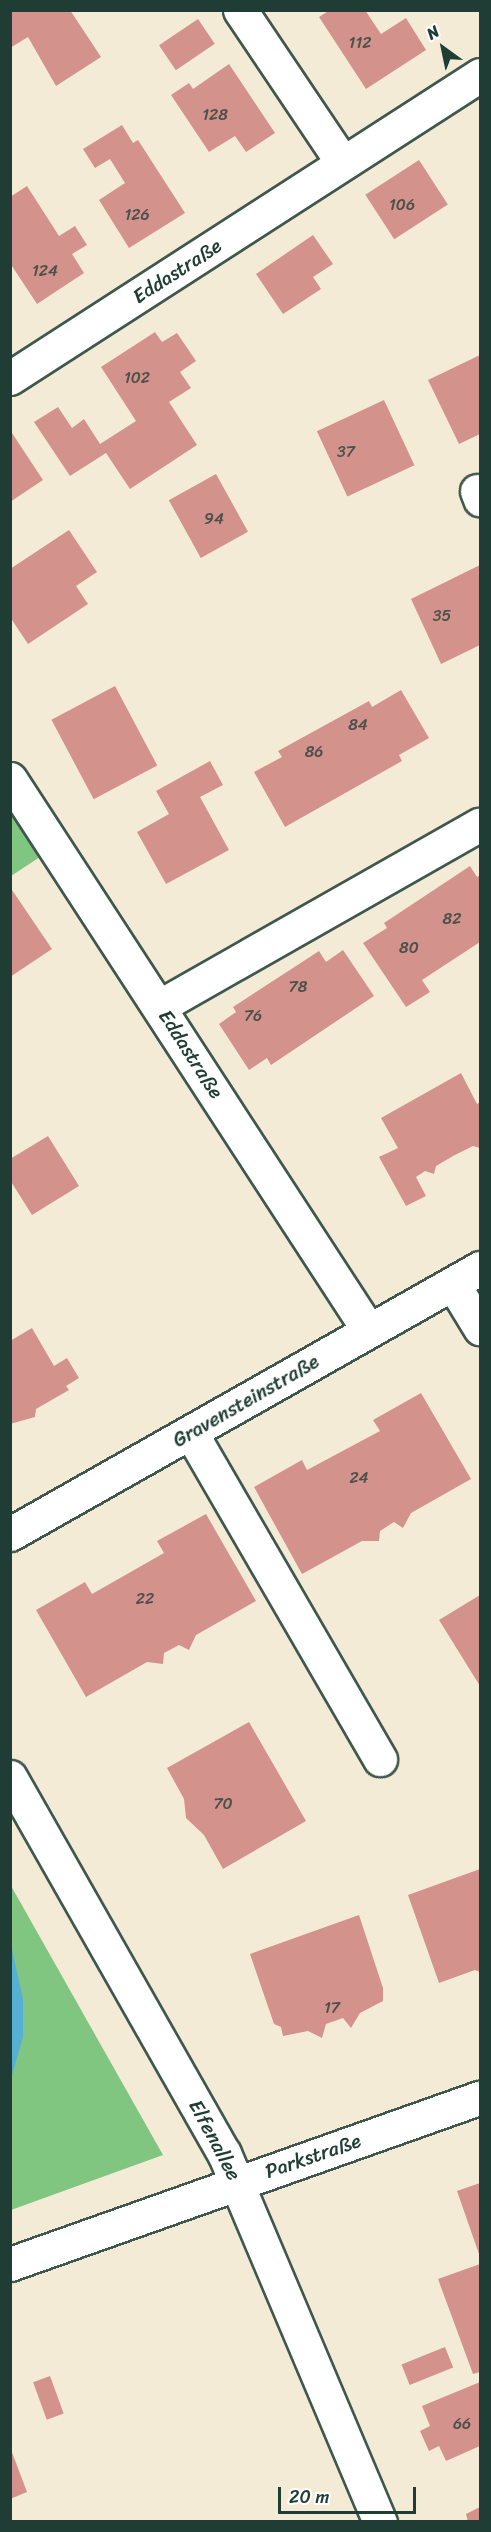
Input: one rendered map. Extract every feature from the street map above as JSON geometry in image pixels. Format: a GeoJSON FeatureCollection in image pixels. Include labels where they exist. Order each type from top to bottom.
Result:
{"type":"FeatureCollection","features":[{"type":"Feature","properties":{"kind":"street"},"geometry":{"type":"LineString","coordinates":[[240,10],[343,163]]}},
{"type":"Feature","properties":{"kind":"street","name":"Eddastraße"},"geometry":{"type":"LineString","coordinates":[[10,378],[480,75]]}},
{"type":"Feature","properties":{"kind":"street","name":"Eddastraße"},"geometry":{"type":"LineString","coordinates":[[10,779],[160,1006],[369,1331]]}},
{"type":"Feature","properties":{"kind":"street"},"geometry":{"type":"LineString","coordinates":[[160,1006],[479,825]]}},
{"type":"Feature","properties":{"kind":"street","name":"Gravensteinstraße"},"geometry":{"type":"LineString","coordinates":[[10,1534],[480,1268]]}},
{"type":"Feature","properties":{"kind":"street"},"geometry":{"type":"LineString","coordinates":[[453,1284],[480,1328]]}},
{"type":"Feature","properties":{"kind":"street"},"geometry":{"type":"LineString","coordinates":[[191,1433],[380,1759]]}},
{"type":"Feature","properties":{"kind":"street","name":"Elfenallee"},"geometry":{"type":"LineString","coordinates":[[10,1777],[238,2182],[380,2522]]}},
{"type":"Feature","properties":{"kind":"street","name":"Parkstraße"},"geometry":{"type":"LineString","coordinates":[[10,2264],[480,2098]]}},
{"type":"Feature","properties":{"kind":"green space"},"geometry":{"type":"Polygon","coordinates":[[[11,812],[40,857],[10,876],[11,812]]]}},
{"type":"Feature","properties":{"kind":"green space"},"geometry":{"type":"Polygon","coordinates":[[[10,1884],[163,2155],[11,2210],[10,2210],[10,1884]]]}},
{"type":"Feature","properties":{"kind":"water"},"geometry":{"type":"Polygon","coordinates":[[[11,1945],[23,1999],[23,2037],[11,2079],[11,1945]]]}},
{"type":"Feature","properties":{"kind":"building"},"geometry":{"type":"Polygon","coordinates":[[[10,10],[70,10],[101,57],[56,86],[28,37],[10,48],[10,10]]]}},
{"type":"Feature","properties":{"kind":"building"},"geometry":{"type":"Polygon","coordinates":[[[330,10],[365,10],[381,34],[406,18],[426,50],[366,89],[319,17],[330,10]]]}},
{"type":"Feature","properties":{"kind":"building"},"geometry":{"type":"Polygon","coordinates":[[[198,19],[215,44],[176,70],[159,45],[198,19]]]}},
{"type":"Feature","properties":{"kind":"building"},"geometry":{"type":"Polygon","coordinates":[[[229,64],[275,133],[246,152],[235,136],[209,152],[171,95],[189,83],[193,89],[229,64]]]}},
{"type":"Feature","properties":{"kind":"building"},"geometry":{"type":"Polygon","coordinates":[[[122,125],[133,143],[138,140],[185,213],[129,248],[99,200],[125,183],[110,159],[95,168],[83,149],[122,125]]]}},
{"type":"Feature","properties":{"kind":"building"},"geometry":{"type":"Polygon","coordinates":[[[419,160],[448,204],[394,239],[365,195],[419,160]]]}},
{"type":"Feature","properties":{"kind":"building"},"geometry":{"type":"Polygon","coordinates":[[[27,186],[59,236],[75,226],[87,245],[72,254],[84,273],[37,304],[10,263],[10,197],[27,186]]]}},
{"type":"Feature","properties":{"kind":"building"},"geometry":{"type":"Polygon","coordinates":[[[313,235],[333,264],[313,277],[321,289],[283,314],[256,274],[313,235]]]}},
{"type":"Feature","properties":{"kind":"building"},"geometry":{"type":"Polygon","coordinates":[[[155,332],[162,342],[177,333],[196,361],[180,372],[191,388],[169,402],[197,445],[130,489],[106,453],[70,476],[34,422],[58,407],[72,428],[84,419],[100,444],[136,421],[101,367],[155,332]]]}},
{"type":"Feature","properties":{"kind":"building"},"geometry":{"type":"Polygon","coordinates":[[[480,355],[480,434],[459,444],[428,380],[480,355]]]}},
{"type":"Feature","properties":{"kind":"building"},"geometry":{"type":"Polygon","coordinates":[[[384,400],[414,465],[347,497],[317,431],[384,400]]]}},
{"type":"Feature","properties":{"kind":"building"},"geometry":{"type":"Polygon","coordinates":[[[10,430],[43,480],[10,502],[10,430]]]}},
{"type":"Feature","properties":{"kind":"building"},"geometry":{"type":"Polygon","coordinates":[[[216,474],[248,532],[201,558],[169,500],[216,474]]]}},
{"type":"Feature","properties":{"kind":"building"},"geometry":{"type":"Polygon","coordinates":[[[69,530],[97,572],[76,586],[88,604],[28,644],[10,617],[10,569],[69,530]]]}},
{"type":"Feature","properties":{"kind":"building"},"geometry":{"type":"Polygon","coordinates":[[[480,565],[480,645],[441,664],[411,599],[480,565]]]}},
{"type":"Feature","properties":{"kind":"building"},"geometry":{"type":"Polygon","coordinates":[[[115,686],[157,765],[94,799],[51,720],[115,686]]]}},
{"type":"Feature","properties":{"kind":"building"},"geometry":{"type":"Polygon","coordinates":[[[401,690],[429,738],[399,755],[402,761],[285,827],[254,772],[282,757],[278,751],[369,701],[372,707],[401,690]]]}},
{"type":"Feature","properties":{"kind":"building"},"geometry":{"type":"Polygon","coordinates":[[[210,761],[223,785],[200,797],[229,850],[166,884],[137,832],[169,814],[156,791],[210,761]]]}},
{"type":"Feature","properties":{"kind":"building"},"geometry":{"type":"Polygon","coordinates":[[[470,866],[477,877],[480,875],[480,942],[422,980],[430,992],[406,1007],[363,943],[387,928],[384,923],[470,866]]]}},
{"type":"Feature","properties":{"kind":"building"},"geometry":{"type":"Polygon","coordinates":[[[10,887],[52,949],[10,977],[10,887]]]}},
{"type":"Feature","properties":{"kind":"building"},"geometry":{"type":"Polygon","coordinates":[[[343,950],[374,996],[271,1065],[267,1058],[249,1070],[219,1024],[236,1012],[233,1007],[319,951],[326,962],[343,950]]]}},
{"type":"Feature","properties":{"kind":"building"},"geometry":{"type":"Polygon","coordinates":[[[461,1073],[477,1104],[480,1102],[480,1148],[473,1146],[436,1166],[434,1174],[425,1171],[416,1177],[426,1196],[406,1206],[379,1157],[398,1148],[381,1118],[461,1073]]]}},
{"type":"Feature","properties":{"kind":"building"},"geometry":{"type":"Polygon","coordinates":[[[48,1136],[79,1186],[32,1215],[10,1180],[10,1159],[48,1136]]]}},
{"type":"Feature","properties":{"kind":"building"},"geometry":{"type":"Polygon","coordinates":[[[32,1328],[54,1366],[67,1358],[79,1378],[66,1386],[69,1390],[36,1409],[35,1417],[10,1424],[10,1341],[32,1328]]]}},
{"type":"Feature","properties":{"kind":"building"},"geometry":{"type":"Polygon","coordinates":[[[421,1393],[471,1479],[411,1513],[403,1528],[394,1522],[380,1531],[379,1541],[362,1541],[302,1574],[254,1487],[302,1460],[307,1470],[380,1431],[373,1420],[421,1393]]]}},
{"type":"Feature","properties":{"kind":"building"},"geometry":{"type":"Polygon","coordinates":[[[206,1514],[256,1601],[196,1635],[189,1650],[179,1645],[164,1653],[163,1664],[147,1662],[86,1697],[36,1610],[85,1582],[92,1594],[164,1553],[157,1541],[206,1514]]]}},
{"type":"Feature","properties":{"kind":"building"},"geometry":{"type":"Polygon","coordinates":[[[480,1595],[480,1686],[439,1620],[480,1595]]]}},
{"type":"Feature","properties":{"kind":"building"},"geometry":{"type":"Polygon","coordinates":[[[249,1722],[306,1821],[223,1869],[204,1835],[186,1818],[184,1799],[167,1768],[249,1722]]]}},
{"type":"Feature","properties":{"kind":"building"},"geometry":{"type":"Polygon","coordinates":[[[480,1869],[480,1972],[475,1970],[439,1983],[408,1895],[480,1869]]]}},
{"type":"Feature","properties":{"kind":"building"},"geometry":{"type":"Polygon","coordinates":[[[359,1915],[383,1988],[383,2001],[360,2013],[351,2028],[343,2018],[326,2024],[322,2038],[308,2031],[283,2036],[281,2027],[274,2024],[250,1954],[359,1915]]]}},
{"type":"Feature","properties":{"kind":"building"},"geometry":{"type":"Polygon","coordinates":[[[480,2183],[480,2257],[457,2191],[480,2183]]]}},
{"type":"Feature","properties":{"kind":"building"},"geometry":{"type":"Polygon","coordinates":[[[480,2264],[480,2372],[473,2374],[438,2279],[480,2264]]]}},
{"type":"Feature","properties":{"kind":"building"},"geometry":{"type":"Polygon","coordinates":[[[445,2347],[453,2367],[410,2385],[401,2365],[445,2347]]]}},
{"type":"Feature","properties":{"kind":"building"},"geometry":{"type":"Polygon","coordinates":[[[50,2376],[64,2414],[47,2420],[33,2382],[50,2376]]]}},
{"type":"Feature","properties":{"kind":"building"},"geometry":{"type":"Polygon","coordinates":[[[480,2382],[480,2446],[446,2461],[439,2446],[429,2451],[420,2431],[430,2426],[422,2406],[480,2382]]]}},
{"type":"Feature","properties":{"kind":"building"},"geometry":{"type":"Polygon","coordinates":[[[10,2447],[27,2492],[10,2499],[10,2447]]]}},
{"type":"Feature","properties":{"kind":"building"},"geometry":{"type":"Polygon","coordinates":[[[480,2507],[480,2522],[468,2522],[466,2514],[480,2507]]]}}]}
